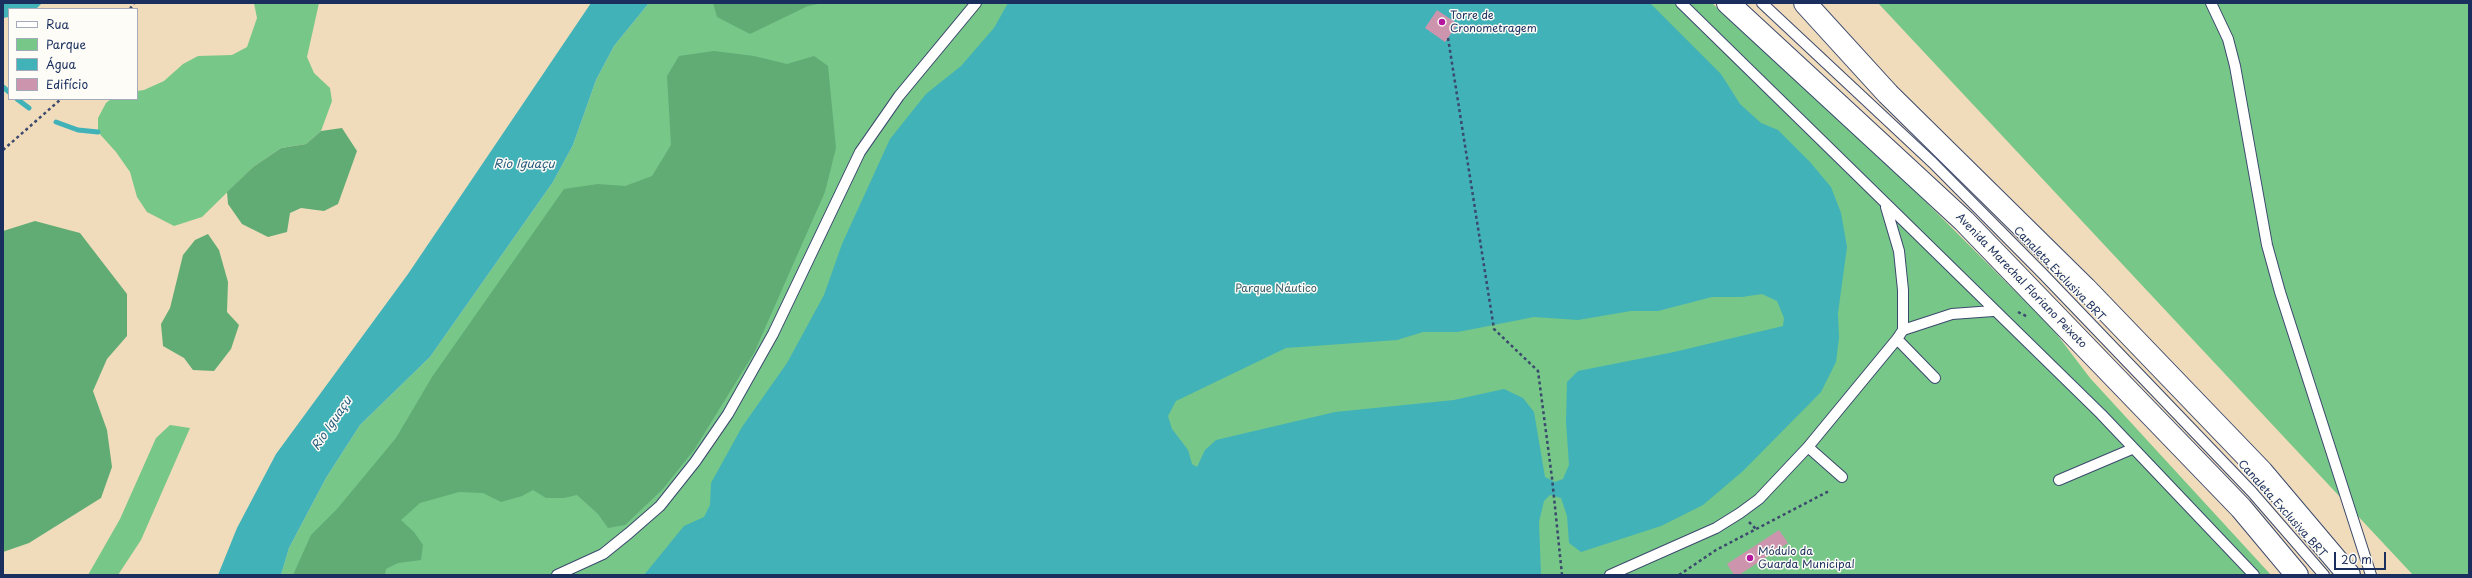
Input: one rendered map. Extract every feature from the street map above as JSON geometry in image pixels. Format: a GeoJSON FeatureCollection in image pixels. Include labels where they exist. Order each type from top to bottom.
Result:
{"type":"FeatureCollection","features":[{"type":"Feature","properties":{"kind":"main road","name":"Avenida Marechal Floriano Peixoto"},"geometry":{"type":"LineString","coordinates":[[1728,3],[2194,431],[2262,472],[2349,575]]}},
{"type":"Feature","properties":{"kind":"main road","name":"Avenida Marechal Floriano Peixoto"},"geometry":{"type":"LineString","coordinates":[[1805,3],[1888,94],[2084,288],[2194,431],[2241,508],[2297,575]]}},
{"type":"Feature","properties":{"kind":"lane"},"geometry":{"type":"LineString","coordinates":[[557,575],[603,554],[629,533],[660,506],[695,462],[728,414],[773,334],[860,152],[899,96],[976,3]]}},
{"type":"Feature","properties":{"kind":"lane"},"geometry":{"type":"LineString","coordinates":[[1681,3],[1993,311],[2101,414],[2132,449],[2254,575]]}},
{"type":"Feature","properties":{"kind":"lane","name":"Canaleta Exclusiva BRT"},"geometry":{"type":"LineString","coordinates":[[1762,3],[1933,163],[2252,492],[2324,575]]}},
{"type":"Feature","properties":{"kind":"lane"},"geometry":{"type":"LineString","coordinates":[[2211,3],[2228,39],[2235,66],[2267,245],[2280,292],[2371,575]]}},
{"type":"Feature","properties":{"kind":"lane"},"geometry":{"type":"LineString","coordinates":[[1610,575],[1716,528],[1759,499],[1808,447],[1897,339],[1903,330],[1903,290],[1899,250],[1885,204]]}},
{"type":"Feature","properties":{"kind":"lane"},"geometry":{"type":"LineString","coordinates":[[1903,330],[1952,314],[1993,311]]}},
{"type":"Feature","properties":{"kind":"lane"},"geometry":{"type":"LineString","coordinates":[[1897,339],[1935,378]]}},
{"type":"Feature","properties":{"kind":"lane"},"geometry":{"type":"LineString","coordinates":[[1808,447],[1842,477]]}},
{"type":"Feature","properties":{"kind":"lane"},"geometry":{"type":"LineString","coordinates":[[2060,480],[2132,449]]}},
{"type":"Feature","properties":{"kind":"path"},"geometry":{"type":"LineString","coordinates":[[1448,38],[1494,329],[1538,371],[1552,478],[1562,575]]}},
{"type":"Feature","properties":{"kind":"path"},"geometry":{"type":"LineString","coordinates":[[3,150],[60,100]]}},
{"type":"Feature","properties":{"kind":"path"},"geometry":{"type":"LineString","coordinates":[[1679,575],[1716,550],[1829,491]]}},
{"type":"Feature","properties":{"kind":"green space"},"geometry":{"type":"Polygon","coordinates":[[[254,3],[319,3],[307,57],[314,73],[330,88],[332,101],[321,131],[306,144],[281,148],[253,167],[202,217],[174,226],[147,212],[137,197],[130,172],[116,152],[98,132],[98,118],[106,103],[110,100],[138,100],[138,91],[144,90],[164,81],[183,64],[198,56],[232,55],[247,47],[257,18],[254,3]]]}},
{"type":"Feature","properties":{"kind":"green space","name":"Parque Náutico"},"geometry":{"type":"Polygon","coordinates":[[[649,3],[1712,3],[1906,182],[2052,328],[2090,378],[2271,575],[281,575],[289,548],[326,478],[360,425],[430,357],[553,182],[573,145],[596,80],[614,46],[649,3]]]}},
{"type":"Feature","properties":{"kind":"green space"},"geometry":{"type":"Polygon","coordinates":[[[713,3],[823,3],[808,6],[750,34],[717,17],[713,3]]]}},
{"type":"Feature","properties":{"kind":"green space"},"geometry":{"type":"Polygon","coordinates":[[[1878,3],[2469,3],[2469,575],[2413,575],[1878,3]]]}},
{"type":"Feature","properties":{"kind":"green space"},"geometry":{"type":"Polygon","coordinates":[[[714,51],[754,56],[787,64],[814,56],[828,66],[836,148],[825,192],[754,353],[694,450],[662,490],[625,525],[608,528],[598,514],[577,495],[564,498],[546,498],[533,490],[522,496],[501,502],[483,493],[459,492],[420,503],[401,520],[414,532],[423,545],[421,560],[398,563],[386,569],[385,575],[293,575],[311,535],[337,509],[396,438],[432,377],[564,189],[598,184],[625,186],[652,176],[671,145],[667,76],[679,56],[714,51]]]}},
{"type":"Feature","properties":{"kind":"green space"},"geometry":{"type":"Polygon","coordinates":[[[342,128],[357,151],[338,204],[324,211],[301,208],[290,213],[287,232],[268,237],[242,224],[228,204],[227,192],[253,167],[281,148],[306,144],[321,131],[342,128]]]}},
{"type":"Feature","properties":{"kind":"green space"},"geometry":{"type":"Polygon","coordinates":[[[35,221],[80,233],[127,294],[127,336],[107,359],[93,391],[107,430],[112,467],[101,498],[29,543],[3,552],[3,231],[35,221]]]}},
{"type":"Feature","properties":{"kind":"green space"},"geometry":{"type":"Polygon","coordinates":[[[208,234],[219,250],[228,282],[227,312],[239,325],[231,349],[214,371],[193,370],[184,358],[163,346],[161,324],[170,308],[183,255],[195,240],[208,234]]]}},
{"type":"Feature","properties":{"kind":"green space"},"geometry":{"type":"Polygon","coordinates":[[[170,425],[190,428],[141,540],[118,575],[88,575],[120,519],[156,438],[170,425]]]}},
{"type":"Feature","properties":{"kind":"water"},"geometry":{"type":"Polygon","coordinates":[[[3,3],[42,3],[37,8],[8,8],[8,17],[3,18],[3,3]]]}},
{"type":"Feature","properties":{"kind":"water","name":"Rio Iguaçu"},"geometry":{"type":"Polygon","coordinates":[[[591,3],[649,3],[614,46],[596,80],[573,145],[553,182],[430,357],[360,425],[326,478],[289,548],[281,575],[218,575],[237,528],[276,454],[408,274],[591,3]]]}},
{"type":"Feature","properties":{"kind":"water"},"geometry":{"type":"Polygon","coordinates":[[[1008,3],[1650,3],[1721,74],[1740,104],[1761,123],[1778,130],[1810,162],[1831,187],[1841,213],[1847,247],[1838,313],[1839,338],[1836,362],[1821,392],[1743,471],[1703,505],[1661,526],[1581,552],[1569,543],[1567,516],[1561,498],[1550,495],[1544,501],[1539,522],[1541,575],[644,575],[684,526],[704,517],[710,505],[711,483],[742,427],[787,363],[824,295],[842,244],[890,139],[926,94],[961,66],[994,28],[1008,3]],[[1762,294],[1742,297],[1712,297],[1658,311],[1631,311],[1578,320],[1534,317],[1458,332],[1423,332],[1397,340],[1286,348],[1176,401],[1168,416],[1172,429],[1188,450],[1192,464],[1197,467],[1205,450],[1216,440],[1335,412],[1454,400],[1504,389],[1523,398],[1534,412],[1545,477],[1555,482],[1563,479],[1569,465],[1566,422],[1567,382],[1578,371],[1674,352],[1783,326],[1784,318],[1777,301],[1762,294]]]}},
{"type":"Feature","properties":{"kind":"building","name":"Torre de Cronometragem"},"geometry":{"type":"Polygon","coordinates":[[[1437,10],[1458,24],[1445,42],[1425,28],[1437,10]]]}},
{"type":"Feature","properties":{"kind":"building","name":"Módulo da Guarda Municipal"},"geometry":{"type":"Polygon","coordinates":[[[1779,530],[1788,543],[1739,575],[1734,575],[1727,564],[1779,530]]]}},
{"type":"Feature","properties":{"kind":"waterway"},"geometry":{"type":"LineString","coordinates":[[3,87],[8,91]]}},
{"type":"Feature","properties":{"kind":"waterway"},"geometry":{"type":"LineString","coordinates":[[18,100],[29,108]]}},
{"type":"Feature","properties":{"kind":"waterway"},"geometry":{"type":"LineString","coordinates":[[56,122],[78,130],[98,132]]}},
{"type":"Feature","properties":{"kind":"place","name":"Torre de Cronometragem"},"geometry":{"type":"Point","coordinates":[1442,22]}},
{"type":"Feature","properties":{"kind":"place","name":"Módulo da Guarda Municipal"},"geometry":{"type":"Point","coordinates":[1750,558]}}]}
